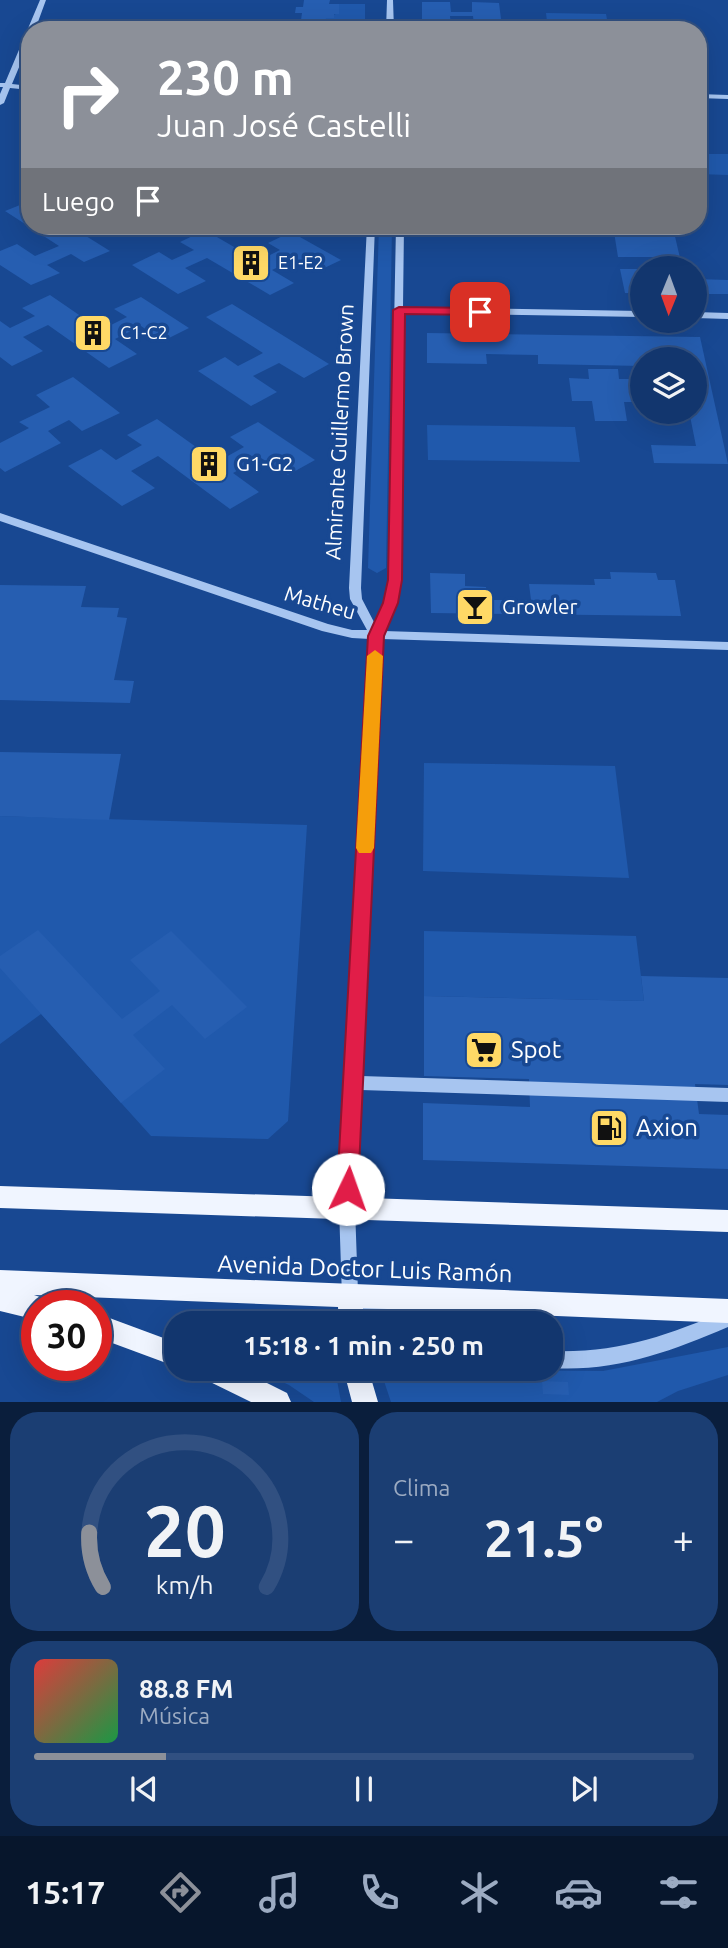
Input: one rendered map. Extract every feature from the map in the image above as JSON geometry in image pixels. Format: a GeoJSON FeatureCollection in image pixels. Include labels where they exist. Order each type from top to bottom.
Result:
{"type":"FeatureCollection","features":[{"type":"Feature","properties":{"kind":"main road"},"geometry":{"type":"LineString","coordinates":[[0,1197],[728,1221]]}},
{"type":"Feature","properties":{"kind":"main road","name":"Avenida Doctor Luis Ramón"},"geometry":{"type":"LineString","coordinates":[[0,1282],[728,1311]]}},
{"type":"Feature","properties":{"kind":"main road"},"geometry":{"type":"LineString","coordinates":[[349,1297],[350,1311]]}},
{"type":"Feature","properties":{"kind":"main road"},"geometry":{"type":"LineString","coordinates":[[0,1299],[21,1304]]}},
{"type":"Feature","properties":{"kind":"main road"},"geometry":{"type":"LineString","coordinates":[[112,1331],[164,1350]]}},
{"type":"Feature","properties":{"kind":"main road"},"geometry":{"type":"LineString","coordinates":[[235,1381],[278,1402]]}},
{"type":"Feature","properties":{"kind":"main road"},"geometry":{"type":"LineString","coordinates":[[359,1381],[365,1402]]}},
{"type":"Feature","properties":{"kind":"street"},"geometry":{"type":"LineString","coordinates":[[34,21],[43,0]]}},
{"type":"Feature","properties":{"kind":"street"},"geometry":{"type":"LineString","coordinates":[[390,0],[390,21]]}},
{"type":"Feature","properties":{"kind":"street"},"geometry":{"type":"LineString","coordinates":[[0,103],[2,85],[21,48]]}},
{"type":"Feature","properties":{"kind":"street"},"geometry":{"type":"LineString","coordinates":[[2,85],[21,88]]}},
{"type":"Feature","properties":{"kind":"street"},"geometry":{"type":"LineString","coordinates":[[707,96],[728,97]]}},
{"type":"Feature","properties":{"kind":"street","name":"Almirante Guillermo Brown"},"geometry":{"type":"LineString","coordinates":[[371,235],[355,588],[361,610],[376,636]]}},
{"type":"Feature","properties":{"kind":"street"},"geometry":{"type":"LineString","coordinates":[[385,1311],[349,1297],[347,1208],[376,636],[391,603],[395,580],[400,235]]}},
{"type":"Feature","properties":{"kind":"street"},"geometry":{"type":"LineString","coordinates":[[399,310],[630,314]]}},
{"type":"Feature","properties":{"kind":"street"},"geometry":{"type":"LineString","coordinates":[[707,315],[728,316]]}},
{"type":"Feature","properties":{"kind":"street","name":"Matheu"},"geometry":{"type":"LineString","coordinates":[[0,517],[326,628],[376,636],[728,646]]}},
{"type":"Feature","properties":{"kind":"street"},"geometry":{"type":"LineString","coordinates":[[353,1083],[728,1095]]}},
{"type":"Feature","properties":{"kind":"street"},"geometry":{"type":"LineString","coordinates":[[563,1360],[632,1355],[670,1343],[728,1318]]}},
{"type":"Feature","properties":{"kind":"shaded area"},"geometry":{"type":"Polygon","coordinates":[[[339,4],[365,4],[365,21],[326,21],[326,18],[338,13],[339,4]]]}},
{"type":"Feature","properties":{"kind":"shaded area"},"geometry":{"type":"Polygon","coordinates":[[[546,13],[606,14],[607,21],[547,21],[546,13]]]}},
{"type":"Feature","properties":{"kind":"shaded area"},"geometry":{"type":"Polygon","coordinates":[[[707,154],[728,154],[728,175],[707,174],[707,154]]]}},
{"type":"Feature","properties":{"kind":"shaded area"},"geometry":{"type":"Polygon","coordinates":[[[379,235],[392,235],[386,568],[377,573],[368,568],[379,235]]]}},
{"type":"Feature","properties":{"kind":"shaded area"},"geometry":{"type":"Polygon","coordinates":[[[427,425],[575,427],[580,462],[428,460],[427,425]]]}},
{"type":"Feature","properties":{"kind":"shaded area"},"geometry":{"type":"Polygon","coordinates":[[[424,763],[615,766],[629,878],[423,871],[424,763]]]}},
{"type":"Feature","properties":{"kind":"shaded area"},"geometry":{"type":"Polygon","coordinates":[[[0,816],[307,825],[288,1121],[268,1139],[151,1136],[41,1014],[0,1044],[0,816]]]}},
{"type":"Feature","properties":{"kind":"shaded area"},"geometry":{"type":"Polygon","coordinates":[[[424,931],[636,936],[644,1001],[424,996],[424,931]]]}},
{"type":"Feature","properties":{"kind":"shaded area"},"geometry":{"type":"Polygon","coordinates":[[[728,1347],[728,1375],[678,1391],[657,1402],[391,1402],[384,1381],[563,1381],[563,1371],[603,1371],[728,1347]]]}},
{"type":"Feature","properties":{"kind":"shaded area"},"geometry":{"type":"Polygon","coordinates":[[[280,1381],[337,1381],[341,1402],[314,1402],[280,1381]]]}},
{"type":"Feature","properties":{"kind":"building"},"geometry":{"type":"Polygon","coordinates":[[[304,0],[330,0],[329,4],[339,4],[339,14],[334,14],[334,18],[326,18],[326,21],[294,21],[301,20],[302,13],[295,13],[296,7],[303,7],[304,0]]]}},
{"type":"Feature","properties":{"kind":"building"},"geometry":{"type":"Polygon","coordinates":[[[422,2],[450,2],[451,12],[472,12],[472,2],[499,3],[501,21],[474,21],[473,16],[450,16],[450,21],[422,21],[422,2]]]}},
{"type":"Feature","properties":{"kind":"building"},"geometry":{"type":"Polygon","coordinates":[[[21,205],[21,221],[5,211],[21,205]]]}},
{"type":"Feature","properties":{"kind":"building"},"geometry":{"type":"Polygon","coordinates":[[[42,235],[84,235],[110,251],[84,262],[71,254],[47,265],[60,273],[31,285],[0,265],[0,251],[17,244],[35,256],[59,246],[42,235]]]}},
{"type":"Feature","properties":{"kind":"building","name":"E1-E2"},"geometry":{"type":"Polygon","coordinates":[[[195,235],[214,235],[258,261],[280,250],[268,243],[285,235],[296,235],[341,260],[318,271],[295,259],[272,270],[294,283],[270,295],[207,258],[185,268],[206,281],[178,294],[132,265],[159,252],[172,260],[194,250],[180,242],[195,235]]]}},
{"type":"Feature","properties":{"kind":"building"},"geometry":{"type":"Polygon","coordinates":[[[614,235],[675,235],[680,256],[618,257],[614,235]]]}},
{"type":"Feature","properties":{"kind":"building"},"geometry":{"type":"Polygon","coordinates":[[[620,269],[630,269],[630,293],[625,293],[620,269]]]}},
{"type":"Feature","properties":{"kind":"building"},"geometry":{"type":"Polygon","coordinates":[[[707,279],[728,280],[728,294],[707,294],[707,279]]]}},
{"type":"Feature","properties":{"kind":"building","name":"C1-C2"},"geometry":{"type":"Polygon","coordinates":[[[50,295],[101,330],[127,317],[114,309],[141,297],[189,328],[163,341],[141,326],[115,339],[137,354],[109,368],[48,325],[23,337],[43,351],[12,366],[0,357],[0,321],[10,328],[35,316],[22,308],[50,295]]]}},
{"type":"Feature","properties":{"kind":"building","name":"G1-G2"},"geometry":{"type":"Polygon","coordinates":[[[232,304],[329,364],[304,378],[279,363],[253,376],[277,392],[251,406],[198,371],[225,357],[238,366],[263,353],[206,317],[232,304]]]}},
{"type":"Feature","properties":{"kind":"building"},"geometry":{"type":"Polygon","coordinates":[[[427,333],[700,337],[702,347],[630,347],[630,366],[538,364],[538,355],[486,354],[487,364],[427,363],[427,333]]]}},
{"type":"Feature","properties":{"kind":"building"},"geometry":{"type":"Polygon","coordinates":[[[588,369],[618,369],[619,379],[630,379],[630,402],[624,402],[627,421],[595,421],[592,401],[572,401],[569,378],[589,379],[588,369]]]}},
{"type":"Feature","properties":{"kind":"building"},"geometry":{"type":"Polygon","coordinates":[[[707,369],[728,464],[654,463],[651,445],[696,446],[692,424],[707,424],[707,369]]]}},
{"type":"Feature","properties":{"kind":"building"},"geometry":{"type":"Polygon","coordinates":[[[73,377],[120,413],[82,431],[69,420],[48,431],[61,443],[5,472],[0,468],[0,443],[29,428],[19,422],[50,407],[36,395],[73,377]]]}},
{"type":"Feature","properties":{"kind":"building","name":"G1-G2"},"geometry":{"type":"Polygon","coordinates":[[[157,419],[217,462],[244,447],[230,437],[258,422],[315,460],[288,475],[261,458],[233,473],[259,492],[230,509],[158,456],[131,471],[155,488],[122,506],[68,466],[101,449],[116,460],[142,445],[127,435],[157,419]]]}},
{"type":"Feature","properties":{"kind":"building"},"geometry":{"type":"Polygon","coordinates":[[[610,572],[656,573],[658,580],[675,580],[681,616],[431,613],[430,573],[465,574],[465,586],[486,587],[487,600],[531,600],[529,584],[595,585],[594,579],[611,579],[610,572]]]}},
{"type":"Feature","properties":{"kind":"building"},"geometry":{"type":"Polygon","coordinates":[[[0,585],[86,586],[81,607],[119,608],[117,617],[127,618],[114,680],[134,681],[130,703],[0,700],[0,585]]]}},
{"type":"Feature","properties":{"kind":"building"},"geometry":{"type":"Polygon","coordinates":[[[0,752],[121,754],[109,820],[0,816],[0,752]]]}},
{"type":"Feature","properties":{"kind":"building"},"geometry":{"type":"Polygon","coordinates":[[[38,930],[122,1019],[160,991],[130,960],[171,931],[247,1007],[205,1039],[172,1005],[133,1035],[165,1069],[121,1103],[0,968],[0,956],[38,930]]]}},
{"type":"Feature","properties":{"kind":"building"},"geometry":{"type":"Polygon","coordinates":[[[641,976],[728,978],[728,1085],[695,1084],[699,1114],[728,1115],[728,1169],[423,1160],[423,1103],[530,1107],[529,1079],[424,1076],[424,996],[644,1001],[641,976]]]}},
{"type":"Feature","properties":{"kind":"building"},"geometry":{"type":"Polygon","coordinates":[[[542,1381],[568,1382],[569,1395],[543,1394],[542,1381]]]}},
{"type":"Feature","properties":{"kind":"slow traffic"},"geometry":{"type":"LineString","coordinates":[[365,848],[375,656]]}},
{"type":"Feature","properties":{"kind":"place","name":"E1-E2"},"geometry":{"type":"Point","coordinates":[251,263]}},
{"type":"Feature","properties":{"kind":"place","name":"C1-C2"},"geometry":{"type":"Point","coordinates":[93,333]}},
{"type":"Feature","properties":{"kind":"place","name":"G1-G2"},"geometry":{"type":"Point","coordinates":[209,464]}},
{"type":"Feature","properties":{"kind":"place","name":"Growler"},"geometry":{"type":"Point","coordinates":[475,607]}},
{"type":"Feature","properties":{"kind":"place","name":"Spot"},"geometry":{"type":"Point","coordinates":[484,1050]}},
{"type":"Feature","properties":{"kind":"place","name":"Axion"},"geometry":{"type":"Point","coordinates":[609,1128]}},
{"type":"Feature","properties":{"kind":"route"},"geometry":{"type":"LineString","coordinates":[[348,1189],[376,636],[391,603],[395,580],[399,310],[480,312]]}}]}
